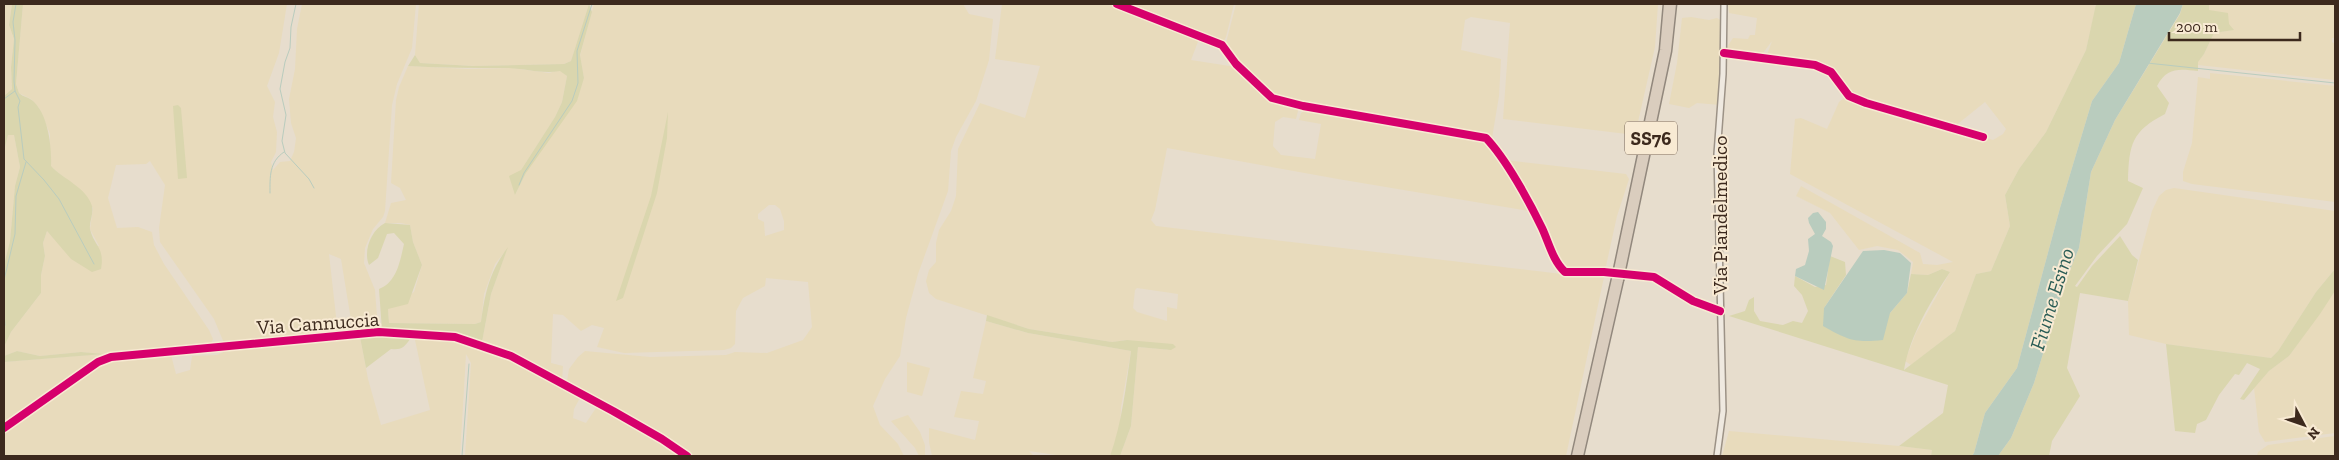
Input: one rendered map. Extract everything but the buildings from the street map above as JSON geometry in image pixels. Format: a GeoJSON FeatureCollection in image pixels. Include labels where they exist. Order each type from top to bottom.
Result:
{"type":"FeatureCollection","features":[{"type":"Feature","properties":{"kind":"highway","name":"SS76"},"geometry":{"type":"LineString","coordinates":[[1619,270],[1663,50],[1667,4]]}},
{"type":"Feature","properties":{"kind":"highway","name":"SS76"},"geometry":{"type":"LineString","coordinates":[[1580,456],[1617,279],[1661,89],[1668,51],[1673,4]]}},
{"type":"Feature","properties":{"kind":"highway","name":"SS76"},"geometry":{"type":"LineString","coordinates":[[1575,456],[1617,279]]}},
{"type":"Feature","properties":{"kind":"main road","name":"Via Piandelmedico"},"geometry":{"type":"LineString","coordinates":[[1717,456],[1723,411],[1717,154],[1724,53],[1724,4]]}},
{"type":"Feature","properties":{"kind":"street"},"geometry":{"type":"LineString","coordinates":[[1117,4],[1222,45],[1236,64],[1272,98],[1303,106],[1486,138],[1493,145],[1530,206],[1557,264],[1565,272],[1604,272],[1654,277],[1693,301],[1720,312]]}},
{"type":"Feature","properties":{"kind":"street"},"geometry":{"type":"LineString","coordinates":[[1724,53],[1814,65],[1831,72],[1849,96],[1866,103],[1983,137]]}},
{"type":"Feature","properties":{"kind":"street","name":"Via Cannuccia"},"geometry":{"type":"LineString","coordinates":[[4,428],[98,362],[111,357],[379,332],[455,337],[511,356],[622,416],[687,456]]}},
{"type":"Feature","properties":{"kind":"shaded area"},"geometry":{"type":"Polygon","coordinates":[[[4,4],[12,4],[9,25],[14,39],[11,67],[12,89],[4,96],[4,4]]]}},
{"type":"Feature","properties":{"kind":"shaded area"},"geometry":{"type":"Polygon","coordinates":[[[12,4],[23,4],[16,84],[19,93],[33,101],[46,122],[50,141],[51,166],[80,189],[92,206],[90,229],[102,256],[102,262],[101,269],[92,272],[71,259],[47,231],[43,243],[45,256],[41,275],[41,293],[11,332],[4,347],[4,265],[10,241],[15,186],[20,167],[14,135],[8,135],[4,151],[4,96],[12,89],[11,67],[14,39],[9,25],[12,4]]]}},
{"type":"Feature","properties":{"kind":"shaded area"},"geometry":{"type":"Polygon","coordinates":[[[23,4],[287,4],[279,53],[267,86],[275,102],[273,117],[277,132],[276,152],[271,162],[273,170],[280,162],[290,161],[294,152],[296,138],[291,123],[289,99],[295,69],[297,29],[302,4],[416,4],[412,48],[397,84],[392,105],[385,211],[383,217],[373,229],[365,248],[364,263],[375,290],[378,329],[356,329],[352,326],[341,259],[329,254],[338,334],[224,343],[214,319],[160,242],[159,228],[165,185],[150,161],[146,164],[116,165],[108,198],[117,228],[138,227],[152,232],[154,245],[164,264],[209,330],[213,339],[210,346],[111,356],[99,360],[4,425],[4,362],[100,354],[81,352],[40,356],[17,351],[4,356],[4,347],[11,332],[41,293],[41,275],[45,256],[43,243],[47,231],[55,240],[99,246],[90,229],[93,208],[75,186],[50,166],[50,134],[39,108],[31,99],[19,93],[16,84],[23,4]]]}},
{"type":"Feature","properties":{"kind":"shaded area"},"geometry":{"type":"Polygon","coordinates":[[[419,4],[589,4],[571,61],[564,64],[474,66],[420,63],[415,55],[419,4]]]}},
{"type":"Feature","properties":{"kind":"shaded area"},"geometry":{"type":"Polygon","coordinates":[[[589,4],[592,12],[580,55],[584,78],[577,101],[526,173],[515,195],[509,176],[521,170],[555,117],[562,102],[567,76],[560,71],[408,66],[415,55],[420,63],[473,66],[564,64],[571,61],[589,4]]]}},
{"type":"Feature","properties":{"kind":"shaded area"},"geometry":{"type":"Polygon","coordinates":[[[594,4],[963,4],[969,14],[993,19],[989,60],[976,101],[956,137],[951,151],[948,191],[918,274],[906,318],[900,356],[885,379],[873,406],[880,425],[898,444],[904,456],[695,456],[570,385],[567,381],[569,369],[585,351],[650,357],[726,355],[735,352],[767,353],[803,340],[812,327],[808,282],[766,278],[765,286],[743,298],[736,311],[735,344],[731,348],[724,350],[624,353],[597,347],[604,328],[592,325],[581,331],[563,315],[553,314],[551,363],[563,366],[562,381],[513,354],[482,342],[491,294],[507,249],[495,264],[484,294],[481,322],[475,324],[389,323],[388,309],[414,292],[422,265],[413,242],[410,225],[385,223],[391,203],[406,200],[400,188],[391,183],[396,100],[408,66],[468,69],[512,68],[549,73],[560,70],[567,76],[562,102],[555,117],[521,170],[515,195],[526,173],[584,78],[580,56],[594,4]],[[769,205],[758,214],[758,219],[764,222],[765,236],[784,230],[784,221],[780,209],[775,205],[769,205]]]}},
{"type":"Feature","properties":{"kind":"shaded area"},"geometry":{"type":"Polygon","coordinates":[[[1002,4],[1122,6],[1199,39],[1191,60],[1236,67],[1272,100],[1299,107],[1296,119],[1283,117],[1275,122],[1273,146],[1281,155],[1315,159],[1321,124],[1299,120],[1301,113],[1308,108],[1482,138],[1488,141],[1521,193],[1529,211],[1167,148],[1155,210],[1151,220],[1156,226],[1562,274],[1604,277],[1566,456],[1120,456],[1131,426],[1138,347],[1171,350],[1127,340],[1112,342],[1029,329],[936,299],[929,293],[926,281],[929,270],[936,262],[936,243],[939,230],[951,211],[956,196],[958,149],[980,103],[1025,118],[1040,66],[995,59],[1002,4]],[[1137,288],[1135,290],[1133,308],[1137,312],[1167,321],[1167,307],[1177,309],[1178,294],[1137,288]]]}},
{"type":"Feature","properties":{"kind":"shaded area"},"geometry":{"type":"Polygon","coordinates":[[[1123,4],[1234,4],[1223,42],[1123,4]]]}},
{"type":"Feature","properties":{"kind":"shaded area"},"geometry":{"type":"Polygon","coordinates":[[[1236,4],[1658,4],[1655,47],[1635,135],[1503,119],[1510,23],[1471,17],[1465,20],[1461,50],[1501,59],[1499,96],[1492,138],[1301,104],[1271,96],[1236,63],[1228,52],[1226,43],[1236,4]]]}},
{"type":"Feature","properties":{"kind":"shaded area"},"geometry":{"type":"Polygon","coordinates":[[[1728,4],[2090,4],[2096,6],[2086,50],[2046,132],[2019,169],[2005,195],[2010,226],[1991,271],[1976,274],[1955,331],[1911,365],[1905,361],[1916,333],[1950,272],[1942,269],[1928,275],[1911,274],[1913,262],[1898,250],[1877,246],[1859,250],[1830,213],[1796,196],[1801,186],[1920,253],[1923,264],[1937,265],[1953,262],[1790,174],[1795,119],[1801,118],[1827,129],[1839,102],[1846,96],[1860,102],[1993,140],[2003,134],[2006,129],[1985,102],[1954,127],[1866,102],[1853,96],[1839,76],[1827,66],[1766,58],[1772,41],[1760,57],[1727,52],[1727,47],[1733,38],[1748,39],[1750,35],[1755,35],[1757,18],[1729,13],[1728,4]]]}},
{"type":"Feature","properties":{"kind":"shaded area"},"geometry":{"type":"Polygon","coordinates":[[[2096,4],[2136,4],[2119,63],[2092,101],[2060,208],[2017,368],[1985,413],[1972,456],[1931,456],[1932,450],[1899,446],[1943,413],[1948,385],[1729,316],[1745,311],[1749,300],[1754,297],[1754,311],[1760,321],[1783,325],[1793,321],[1802,323],[1808,311],[1802,295],[1794,286],[1795,276],[1815,287],[1826,285],[1830,256],[1845,262],[1846,275],[1824,308],[1890,313],[1907,293],[1911,274],[1928,275],[1942,269],[1950,272],[1916,331],[1904,370],[1955,331],[1976,274],[1991,271],[2010,226],[2005,195],[2019,169],[2046,132],[2086,50],[2096,4]]]}},
{"type":"Feature","properties":{"kind":"shaded area"},"geometry":{"type":"Polygon","coordinates":[[[2183,4],[2209,4],[2209,10],[2228,13],[2229,24],[2234,30],[2214,33],[2198,62],[2198,71],[2179,70],[2169,72],[2157,86],[2169,103],[2165,114],[2145,126],[2134,140],[2131,148],[2128,181],[2143,188],[2127,224],[2097,256],[2075,286],[2077,287],[2092,266],[2120,236],[2132,255],[2138,260],[2128,301],[2080,293],[2067,368],[2080,396],[2052,441],[2049,456],[1998,456],[2011,438],[2034,383],[2065,282],[2079,248],[2091,172],[2115,120],[2180,14],[2183,4]]]}},
{"type":"Feature","properties":{"kind":"shaded area"},"geometry":{"type":"Polygon","coordinates":[[[2209,4],[2335,4],[2335,38],[2332,38],[2332,42],[2335,44],[2335,80],[2198,65],[2197,62],[2204,54],[2214,33],[2233,30],[2209,10],[2209,4]]]}},
{"type":"Feature","properties":{"kind":"shaded area"},"geometry":{"type":"Polygon","coordinates":[[[1691,17],[1709,20],[1717,18],[1722,21],[1720,105],[1697,103],[1689,108],[1669,104],[1677,63],[1682,18],[1691,17]]]}},
{"type":"Feature","properties":{"kind":"shaded area"},"geometry":{"type":"Polygon","coordinates":[[[2210,73],[2335,86],[2335,202],[2192,184],[2183,181],[2183,172],[2192,143],[2198,77],[2210,79],[2210,73]]]}},
{"type":"Feature","properties":{"kind":"shaded area"},"geometry":{"type":"Polygon","coordinates":[[[178,105],[181,108],[187,178],[178,179],[173,106],[178,105]]]}},
{"type":"Feature","properties":{"kind":"shaded area"},"geometry":{"type":"Polygon","coordinates":[[[668,112],[667,138],[657,193],[623,298],[616,301],[651,196],[668,112]]]}},
{"type":"Feature","properties":{"kind":"shaded area"},"geometry":{"type":"Polygon","coordinates":[[[8,135],[14,135],[20,167],[15,186],[10,241],[4,265],[4,151],[8,135]]]}},
{"type":"Feature","properties":{"kind":"shaded area"},"geometry":{"type":"Polygon","coordinates":[[[1505,160],[1626,174],[1629,179],[1617,216],[1606,266],[1601,269],[1587,271],[1566,270],[1558,263],[1545,231],[1505,160]]]}},
{"type":"Feature","properties":{"kind":"shaded area"},"geometry":{"type":"Polygon","coordinates":[[[2174,188],[2335,211],[2335,269],[2316,292],[2278,351],[2271,358],[2166,344],[2129,335],[2128,301],[2152,211],[2159,196],[2166,190],[2174,188]]]}},
{"type":"Feature","properties":{"kind":"shaded area"},"geometry":{"type":"Polygon","coordinates":[[[385,223],[410,225],[413,242],[422,265],[408,304],[388,309],[389,323],[475,324],[481,322],[489,282],[508,247],[491,294],[482,342],[459,335],[382,330],[379,289],[385,286],[394,276],[404,244],[394,233],[387,234],[378,258],[369,265],[367,254],[370,241],[380,226],[385,223]]]}},
{"type":"Feature","properties":{"kind":"shaded area"},"geometry":{"type":"Polygon","coordinates":[[[2335,269],[2335,291],[2289,356],[2269,371],[2244,400],[2240,399],[2260,369],[2247,363],[2239,375],[2235,374],[2219,395],[2206,420],[2197,424],[2195,433],[2175,431],[2166,344],[2271,358],[2278,351],[2316,292],[2335,269]]]}},
{"type":"Feature","properties":{"kind":"shaded area"},"geometry":{"type":"Polygon","coordinates":[[[2335,291],[2335,433],[2265,442],[2259,432],[2254,388],[2269,371],[2289,356],[2335,291]]]}},
{"type":"Feature","properties":{"kind":"shaded area"},"geometry":{"type":"Polygon","coordinates":[[[987,315],[1029,329],[1112,342],[1127,340],[1173,344],[1176,347],[1171,350],[1138,347],[1131,426],[1120,456],[1110,456],[1121,418],[1131,351],[1028,333],[986,321],[987,315]]]}},
{"type":"Feature","properties":{"kind":"shaded area"},"geometry":{"type":"Polygon","coordinates":[[[986,321],[1028,333],[1131,351],[1121,407],[1120,429],[1110,456],[1063,456],[1029,451],[1034,456],[932,456],[929,428],[975,440],[979,421],[954,417],[961,391],[983,394],[986,381],[973,378],[986,321]]]}},
{"type":"Feature","properties":{"kind":"shaded area"},"geometry":{"type":"Polygon","coordinates":[[[376,336],[410,339],[402,348],[391,349],[366,368],[360,337],[376,336]]]}},
{"type":"Feature","properties":{"kind":"shaded area"},"geometry":{"type":"Polygon","coordinates":[[[360,337],[368,379],[381,425],[430,410],[415,340],[444,339],[466,342],[512,358],[581,396],[574,409],[573,418],[586,423],[598,405],[633,428],[659,440],[678,456],[465,456],[471,363],[466,354],[460,456],[4,456],[4,432],[102,363],[171,355],[176,374],[190,370],[192,356],[217,355],[229,349],[360,337]]]}},
{"type":"Feature","properties":{"kind":"shaded area"},"geometry":{"type":"Polygon","coordinates":[[[17,351],[40,356],[81,352],[104,354],[4,362],[4,356],[17,351]]]}},
{"type":"Feature","properties":{"kind":"shaded area"},"geometry":{"type":"Polygon","coordinates":[[[907,362],[930,368],[922,396],[907,392],[907,362]]]}},
{"type":"Feature","properties":{"kind":"shaded area"},"geometry":{"type":"Polygon","coordinates":[[[908,415],[920,432],[925,445],[925,456],[919,456],[915,448],[891,421],[908,415]]]}},
{"type":"Feature","properties":{"kind":"shaded area"},"geometry":{"type":"Polygon","coordinates":[[[1729,431],[1932,450],[1931,456],[1722,456],[1729,431]]]}},
{"type":"Feature","properties":{"kind":"shaded area"},"geometry":{"type":"Polygon","coordinates":[[[2335,436],[2335,456],[2257,456],[2258,452],[2268,445],[2335,436]]]}},
{"type":"Feature","properties":{"kind":"water","name":"Fiume Esino"},"geometry":{"type":"Polygon","coordinates":[[[2136,4],[2183,4],[2180,13],[2115,120],[2091,172],[2079,248],[2065,282],[2034,383],[2011,438],[1998,456],[1972,456],[1985,413],[2017,368],[2060,208],[2092,101],[2119,63],[2136,4]]]}},
{"type":"Feature","properties":{"kind":"water"},"geometry":{"type":"Polygon","coordinates":[[[1818,212],[1826,222],[1826,229],[1822,236],[1831,242],[1833,246],[1824,290],[1795,276],[1796,269],[1805,265],[1809,251],[1808,239],[1815,234],[1808,218],[1813,213],[1818,212]]]}},
{"type":"Feature","properties":{"kind":"water"},"geometry":{"type":"Polygon","coordinates":[[[1884,250],[1900,253],[1911,263],[1907,293],[1890,313],[1883,340],[1858,341],[1839,335],[1823,326],[1824,308],[1863,251],[1884,250]]]}},
{"type":"Feature","properties":{"kind":"waterway"},"geometry":{"type":"LineString","coordinates":[[16,4],[13,22],[15,40],[14,81],[15,91],[20,101],[18,107],[24,159],[59,199],[94,264]]}},
{"type":"Feature","properties":{"kind":"waterway"},"geometry":{"type":"LineString","coordinates":[[296,4],[291,27],[290,48],[285,62],[280,89],[286,115],[282,141],[285,153],[309,179],[314,188]]}},
{"type":"Feature","properties":{"kind":"waterway"},"geometry":{"type":"LineString","coordinates":[[519,185],[524,173],[572,101],[578,83],[577,51],[592,4]]}},
{"type":"Feature","properties":{"kind":"waterway"},"geometry":{"type":"LineString","coordinates":[[2147,63],[2335,83]]}},
{"type":"Feature","properties":{"kind":"waterway"},"geometry":{"type":"LineString","coordinates":[[4,99],[15,91]]}},
{"type":"Feature","properties":{"kind":"waterway"},"geometry":{"type":"LineString","coordinates":[[270,193],[270,176],[273,165],[275,160],[284,152]]}},
{"type":"Feature","properties":{"kind":"waterway"},"geometry":{"type":"LineString","coordinates":[[4,280],[15,234],[16,196],[26,162]]}},
{"type":"Feature","properties":{"kind":"waterway"},"geometry":{"type":"LineString","coordinates":[[4,312],[4,327]]}},
{"type":"Feature","properties":{"kind":"waterway"},"geometry":{"type":"LineString","coordinates":[[462,456],[469,364]]}},
{"type":"Feature","properties":{"kind":"cycle path"},"geometry":{"type":"LineString","coordinates":[[1117,4],[1222,45],[1236,64],[1272,98],[1303,106],[1486,138],[1517,181],[1542,228],[1554,257],[1565,272],[1604,272],[1654,277],[1693,301],[1720,311]]}},
{"type":"Feature","properties":{"kind":"cycle path"},"geometry":{"type":"LineString","coordinates":[[1724,53],[1815,65],[1831,72],[1849,96],[1866,103],[1983,137]]}},
{"type":"Feature","properties":{"kind":"cycle path"},"geometry":{"type":"LineString","coordinates":[[4,428],[98,362],[111,357],[379,332],[455,337],[511,356],[613,411],[662,439],[687,456]]}}]}
